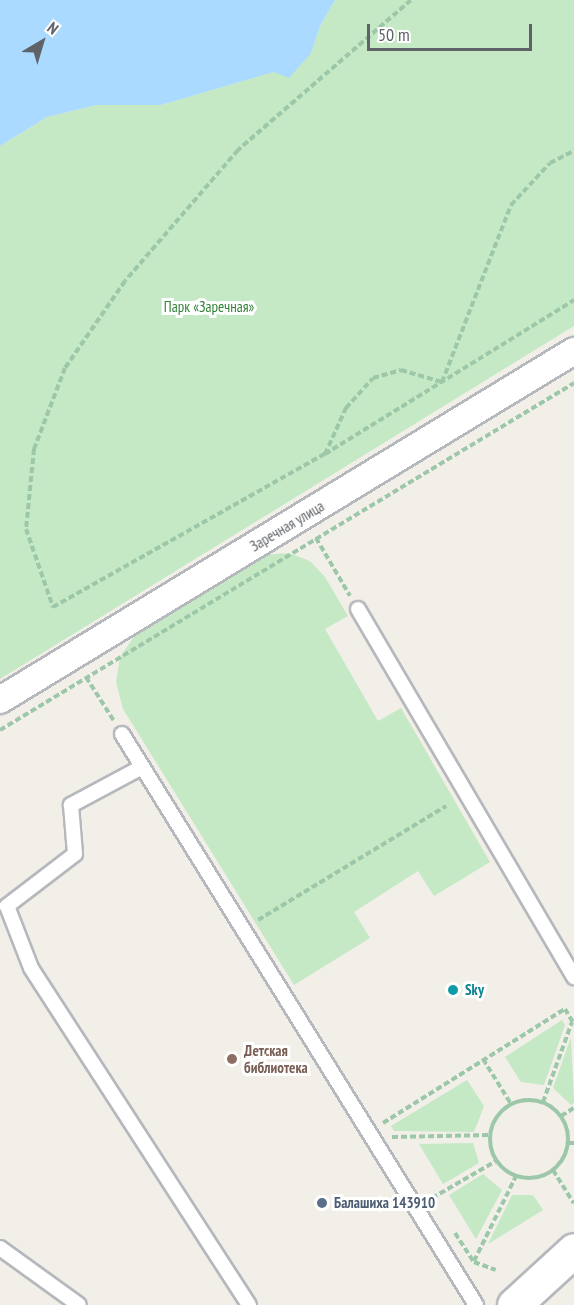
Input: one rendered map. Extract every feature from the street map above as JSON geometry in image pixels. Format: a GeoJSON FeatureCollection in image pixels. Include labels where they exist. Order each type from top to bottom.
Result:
{"type":"FeatureCollection","features":[{"type":"Feature","properties":{"kind":"main road"},"geometry":{"type":"LineString","coordinates":[[514,1305],[574,1250]]}},
{"type":"Feature","properties":{"kind":"street","name":"Заречная улица"},"geometry":{"type":"LineString","coordinates":[[0,700],[574,351]]}},
{"type":"Feature","properties":{"kind":"lane"},"geometry":{"type":"LineString","coordinates":[[358,609],[574,977]]}},
{"type":"Feature","properties":{"kind":"lane"},"geometry":{"type":"LineString","coordinates":[[122,734],[476,1305]]}},
{"type":"Feature","properties":{"kind":"lane"},"geometry":{"type":"LineString","coordinates":[[142,767],[72,805],[75,854],[7,906],[31,968],[249,1305]]}},
{"type":"Feature","properties":{"kind":"lane"},"geometry":{"type":"LineString","coordinates":[[0,1248],[79,1305]]}},
{"type":"Feature","properties":{"kind":"path"},"geometry":{"type":"LineString","coordinates":[[411,0],[231,158],[125,280],[65,368],[34,449],[26,529],[53,607],[325,454],[574,300]]}},
{"type":"Feature","properties":{"kind":"path"},"geometry":{"type":"LineString","coordinates":[[442,382],[511,205],[550,163],[574,151]]}},
{"type":"Feature","properties":{"kind":"path"},"geometry":{"type":"LineString","coordinates":[[325,454],[346,408],[373,378],[400,370],[442,382]]}},
{"type":"Feature","properties":{"kind":"path"},"geometry":{"type":"LineString","coordinates":[[0,730],[574,383]]}},
{"type":"Feature","properties":{"kind":"path"},"geometry":{"type":"LineString","coordinates":[[304,516],[358,609]]}},
{"type":"Feature","properties":{"kind":"path"},"geometry":{"type":"LineString","coordinates":[[74,656],[122,734]]}},
{"type":"Feature","properties":{"kind":"path"},"geometry":{"type":"LineString","coordinates":[[258,920],[446,806]]}},
{"type":"Feature","properties":{"kind":"path"},"geometry":{"type":"LineString","coordinates":[[398,1146],[382,1121],[565,1009],[573,1023],[543,1102]]}},
{"type":"Feature","properties":{"kind":"path"},"geometry":{"type":"LineString","coordinates":[[483,1059],[511,1104]]}},
{"type":"Feature","properties":{"kind":"path"},"geometry":{"type":"LineString","coordinates":[[527,1099],[543,1102],[561,1116],[568,1143],[563,1158],[553,1170],[535,1177],[516,1176],[496,1161],[489,1136],[494,1120],[511,1104],[527,1099]]}},
{"type":"Feature","properties":{"kind":"path"},"geometry":{"type":"LineString","coordinates":[[561,1116],[574,1108]]}},
{"type":"Feature","properties":{"kind":"path"},"geometry":{"type":"LineString","coordinates":[[392,1137],[489,1136]]}},
{"type":"Feature","properties":{"kind":"path"},"geometry":{"type":"LineString","coordinates":[[568,1143],[574,1143]]}},
{"type":"Feature","properties":{"kind":"path"},"geometry":{"type":"LineString","coordinates":[[432,1198],[496,1161]]}},
{"type":"Feature","properties":{"kind":"path"},"geometry":{"type":"LineString","coordinates":[[553,1170],[574,1203]]}},
{"type":"Feature","properties":{"kind":"path"},"geometry":{"type":"LineString","coordinates":[[474,1262],[516,1176]]}},
{"type":"Feature","properties":{"kind":"path"},"geometry":{"type":"LineString","coordinates":[[426,1190],[438,1208]]}},
{"type":"Feature","properties":{"kind":"path"},"geometry":{"type":"LineString","coordinates":[[450,1226],[474,1262],[496,1270]]}},
{"type":"Feature","properties":{"kind":"green space","name":"Парк «Заречная»"},"geometry":{"type":"Polygon","coordinates":[[[335,0],[574,0],[574,326],[0,679],[0,146],[47,117],[97,105],[161,105],[274,72],[311,53],[320,26],[335,0]]]}},
{"type":"Feature","properties":{"kind":"green space"},"geometry":{"type":"Polygon","coordinates":[[[289,553],[310,561],[325,577],[348,616],[325,629],[378,721],[401,708],[490,862],[434,896],[418,871],[354,912],[370,938],[294,985],[123,709],[116,682],[120,657],[135,635],[265,555],[289,553]]]}},
{"type":"Feature","properties":{"kind":"green space"},"geometry":{"type":"Polygon","coordinates":[[[562,1020],[565,1025],[544,1085],[521,1082],[505,1057],[562,1020]]]}},
{"type":"Feature","properties":{"kind":"green space"},"geometry":{"type":"Polygon","coordinates":[[[571,1037],[574,1103],[571,1105],[553,1088],[571,1037]]]}},
{"type":"Feature","properties":{"kind":"green space"},"geometry":{"type":"Polygon","coordinates":[[[467,1080],[484,1106],[474,1132],[394,1131],[391,1126],[467,1080]]]}},
{"type":"Feature","properties":{"kind":"green space"},"geometry":{"type":"Polygon","coordinates":[[[473,1143],[479,1163],[443,1184],[419,1144],[473,1143]]]}},
{"type":"Feature","properties":{"kind":"green space"},"geometry":{"type":"Polygon","coordinates":[[[483,1174],[502,1190],[476,1239],[449,1195],[483,1174]]]}},
{"type":"Feature","properties":{"kind":"green space"},"geometry":{"type":"Polygon","coordinates":[[[512,1195],[533,1195],[543,1210],[488,1244],[512,1195]]]}},
{"type":"Feature","properties":{"kind":"water"},"geometry":{"type":"Polygon","coordinates":[[[0,0],[335,0],[320,26],[311,53],[289,78],[274,72],[161,105],[97,105],[47,117],[0,146],[0,0]]]}},
{"type":"Feature","properties":{"kind":"place","name":"Sky"},"geometry":{"type":"Point","coordinates":[453,990]}},
{"type":"Feature","properties":{"kind":"place","name":"Детская библиотека"},"geometry":{"type":"Point","coordinates":[232,1059]}},
{"type":"Feature","properties":{"kind":"place","name":"Балашиха 143910"},"geometry":{"type":"Point","coordinates":[322,1203]}}]}
